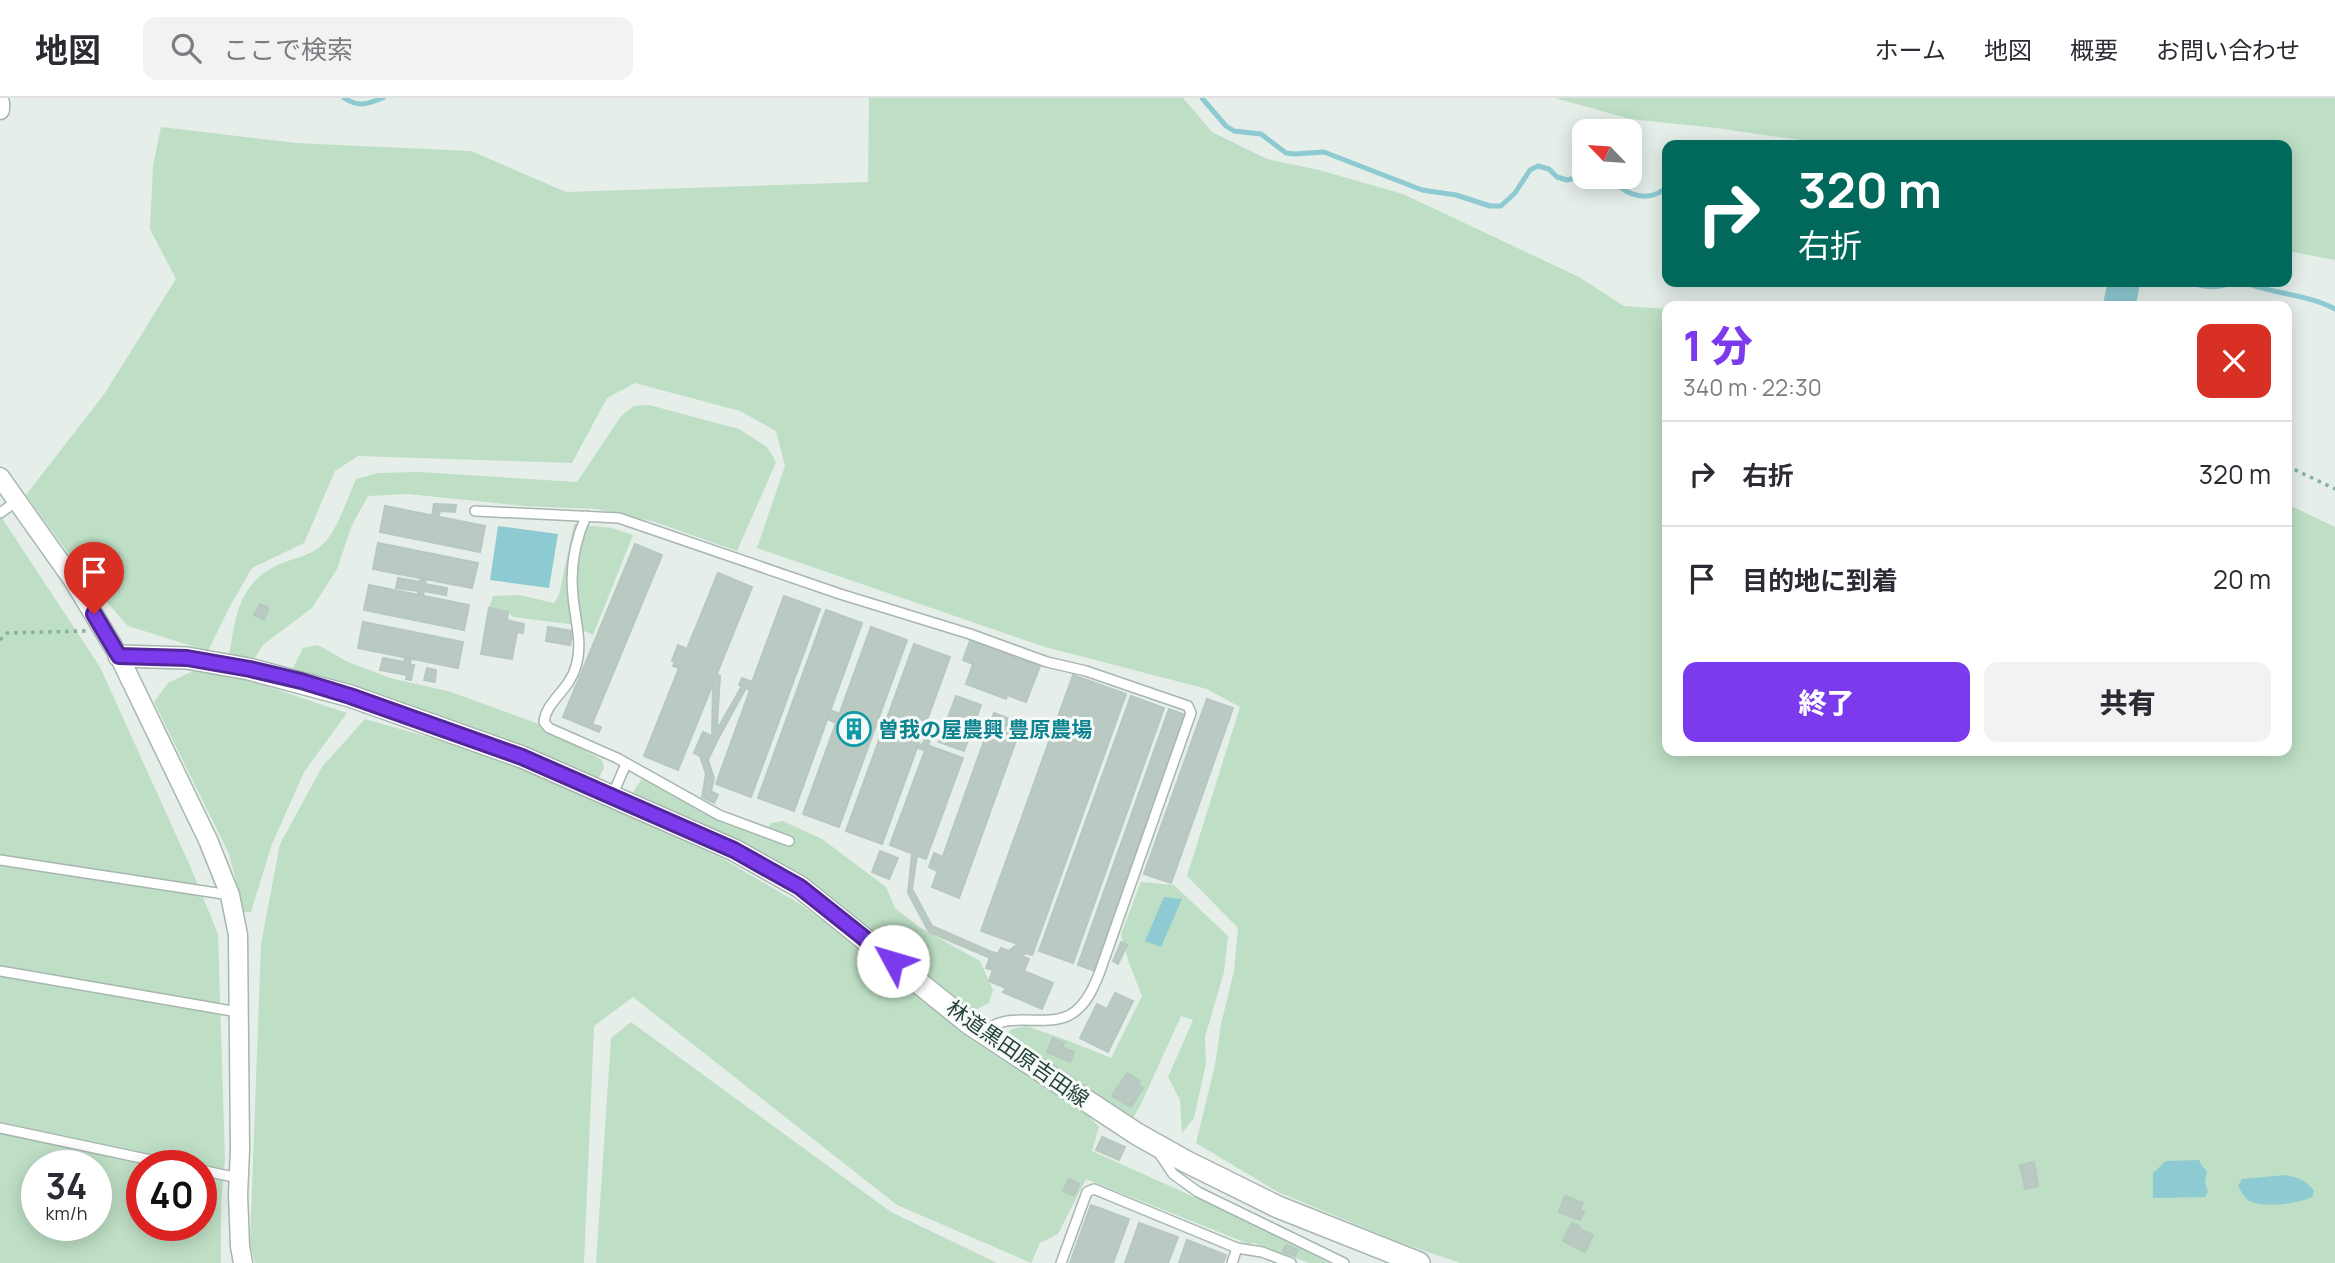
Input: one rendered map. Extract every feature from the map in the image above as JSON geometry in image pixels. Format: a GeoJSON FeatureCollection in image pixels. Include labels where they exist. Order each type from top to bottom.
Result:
{"type":"FeatureCollection","features":[{"type":"Feature","properties":{"kind":"street"},"geometry":{"type":"LineString","coordinates":[[0,103],[0,110]]}},
{"type":"Feature","properties":{"kind":"street"},"geometry":{"type":"LineString","coordinates":[[0,477],[73,580],[119,656],[208,841],[230,895],[238,935],[238,1178],[243,1263]]}},
{"type":"Feature","properties":{"kind":"street","name":"林道黒田原吉田線"},"geometry":{"type":"LineString","coordinates":[[119,656],[187,658],[250,669],[350,696],[522,757],[734,850],[800,887],[983,1032],[1153,1143],[1278,1207],[1419,1263]]}},
{"type":"Feature","properties":{"kind":"lane"},"geometry":{"type":"LineString","coordinates":[[0,513],[17,501]]}},
{"type":"Feature","properties":{"kind":"lane"},"geometry":{"type":"LineString","coordinates":[[475,512],[619,518],[840,594],[1188,706],[1191,713],[1099,974],[1089,995],[1070,1016],[1054,1020],[1005,1020],[993,1024],[983,1032]]}},
{"type":"Feature","properties":{"kind":"lane"},"geometry":{"type":"LineString","coordinates":[[586,516],[578,535],[573,569],[572,595],[579,639],[577,665],[570,683],[545,713],[544,722],[549,728],[626,764],[719,815],[789,841]]}},
{"type":"Feature","properties":{"kind":"lane"},"geometry":{"type":"LineString","coordinates":[[612,796],[626,764]]}},
{"type":"Feature","properties":{"kind":"lane"},"geometry":{"type":"LineString","coordinates":[[0,860],[230,895]]}},
{"type":"Feature","properties":{"kind":"lane"},"geometry":{"type":"LineString","coordinates":[[0,971],[238,1012]]}},
{"type":"Feature","properties":{"kind":"lane"},"geometry":{"type":"LineString","coordinates":[[0,1128],[126,1155]]}},
{"type":"Feature","properties":{"kind":"lane"},"geometry":{"type":"LineString","coordinates":[[1153,1143],[1172,1174],[1198,1192],[1344,1263]]}},
{"type":"Feature","properties":{"kind":"lane"},"geometry":{"type":"LineString","coordinates":[[217,1173],[238,1178]]}},
{"type":"Feature","properties":{"kind":"lane"},"geometry":{"type":"LineString","coordinates":[[1061,1263],[1087,1192],[1094,1189],[1237,1248],[1262,1252],[1291,1263]]}},
{"type":"Feature","properties":{"kind":"lane"},"geometry":{"type":"LineString","coordinates":[[1232,1263],[1237,1248]]}},
{"type":"Feature","properties":{"kind":"path"},"geometry":{"type":"LineString","coordinates":[[2292,468],[2335,489]]}},
{"type":"Feature","properties":{"kind":"path"},"geometry":{"type":"LineString","coordinates":[[0,640],[7,633],[105,631]]}},
{"type":"Feature","properties":{"kind":"green space"},"geometry":{"type":"Polygon","coordinates":[[[869,98],[1183,98],[1212,132],[1267,159],[1319,170],[1403,194],[1579,277],[1624,306],[1662,309],[1662,756],[2292,756],[2292,506],[2335,527],[2335,1263],[1460,1263],[1399,1242],[1278,1192],[1196,1143],[1234,971],[1238,928],[1187,876],[1240,707],[1207,689],[1045,647],[757,548],[785,466],[776,431],[740,411],[635,383],[607,398],[572,463],[358,456],[335,471],[304,543],[252,568],[208,651],[128,626],[91,585],[26,495],[105,393],[176,279],[150,229],[153,166],[161,127],[296,143],[471,151],[566,192],[868,182],[869,98]]]}},
{"type":"Feature","properties":{"kind":"green space"},"geometry":{"type":"Polygon","coordinates":[[[1555,98],[2335,98],[2335,260],[2292,252],[2292,140],[1800,140],[1630,119],[1555,98]]]}},
{"type":"Feature","properties":{"kind":"green space"},"geometry":{"type":"Polygon","coordinates":[[[649,405],[739,429],[767,447],[776,462],[737,551],[655,522],[596,509],[524,506],[408,494],[368,496],[352,525],[337,569],[312,608],[264,644],[253,660],[229,656],[237,614],[248,590],[267,571],[310,553],[325,542],[338,521],[356,479],[378,473],[419,472],[577,482],[621,416],[634,406],[649,405]]]}},
{"type":"Feature","properties":{"kind":"green space"},"geometry":{"type":"Polygon","coordinates":[[[0,515],[100,667],[218,934],[225,1160],[221,1202],[221,1263],[0,1263],[0,515]]]}},
{"type":"Feature","properties":{"kind":"green space"},"geometry":{"type":"Polygon","coordinates":[[[574,524],[612,528],[633,535],[593,635],[569,624],[513,617],[508,612],[489,608],[493,596],[519,595],[554,603],[559,595],[574,524]]]}},
{"type":"Feature","properties":{"kind":"green space"},"geometry":{"type":"Polygon","coordinates":[[[318,645],[348,662],[390,678],[451,692],[536,723],[602,760],[604,768],[597,781],[404,707],[292,670],[303,648],[318,645]]]}},
{"type":"Feature","properties":{"kind":"green space"},"geometry":{"type":"Polygon","coordinates":[[[197,669],[224,672],[347,713],[304,772],[272,844],[251,912],[244,912],[229,854],[154,702],[168,683],[197,669]]]}},
{"type":"Feature","properties":{"kind":"green space"},"geometry":{"type":"Polygon","coordinates":[[[365,719],[471,749],[576,791],[723,859],[800,904],[883,965],[969,1038],[1090,1117],[1099,1127],[1092,1151],[1261,1227],[1329,1263],[1309,1263],[1254,1243],[1249,1244],[1086,1179],[1058,1234],[1040,1243],[1031,1263],[897,1205],[633,997],[594,1026],[584,1263],[255,1263],[250,1243],[261,944],[280,844],[322,767],[365,719]]]}},
{"type":"Feature","properties":{"kind":"green space"},"geometry":{"type":"Polygon","coordinates":[[[642,779],[725,822],[762,836],[771,823],[783,821],[822,839],[886,887],[895,908],[919,927],[980,961],[993,990],[989,1003],[966,1011],[805,885],[632,800],[634,790],[642,779]]]}},
{"type":"Feature","properties":{"kind":"green space"},"geometry":{"type":"Polygon","coordinates":[[[1141,882],[1174,885],[1228,936],[1224,972],[1205,1037],[1206,1063],[1194,1118],[1182,1133],[1180,1100],[1168,1077],[1193,1020],[1181,1016],[1133,1118],[1006,1035],[1012,1029],[1026,1026],[1111,1058],[1142,996],[1121,934],[1141,882]],[[1053,1038],[1047,1052],[1069,1062],[1074,1052],[1062,1047],[1063,1043],[1053,1038]],[[1127,1073],[1113,1096],[1131,1107],[1143,1088],[1138,1084],[1140,1081],[1127,1073]]]}},
{"type":"Feature","properties":{"kind":"green space"},"geometry":{"type":"Polygon","coordinates":[[[631,1022],[891,1212],[997,1263],[596,1263],[611,1038],[631,1022]]]}},
{"type":"Feature","properties":{"kind":"water"},"geometry":{"type":"Polygon","coordinates":[[[2107,287],[2139,287],[2137,301],[2103,301],[2107,287]]]}},
{"type":"Feature","properties":{"kind":"water"},"geometry":{"type":"Polygon","coordinates":[[[498,526],[558,534],[549,588],[490,580],[498,526]]]}},
{"type":"Feature","properties":{"kind":"water"},"geometry":{"type":"Polygon","coordinates":[[[1164,897],[1182,899],[1161,947],[1145,941],[1164,897]]]}},
{"type":"Feature","properties":{"kind":"water"},"geometry":{"type":"Polygon","coordinates":[[[2199,1160],[2207,1171],[2205,1182],[2208,1192],[2205,1197],[2153,1198],[2153,1173],[2166,1161],[2199,1160]]]}},
{"type":"Feature","properties":{"kind":"water"},"geometry":{"type":"Polygon","coordinates":[[[2286,1175],[2308,1185],[2314,1191],[2312,1197],[2298,1202],[2271,1205],[2254,1203],[2248,1200],[2238,1186],[2242,1179],[2286,1175]]]}},
{"type":"Feature","properties":{"kind":"building"},"geometry":{"type":"Polygon","coordinates":[[[434,504],[456,505],[455,512],[440,511],[438,517],[432,516],[434,504]]]}},
{"type":"Feature","properties":{"kind":"building"},"geometry":{"type":"Polygon","coordinates":[[[385,506],[485,526],[480,552],[380,532],[385,506]]]}},
{"type":"Feature","properties":{"kind":"building"},"geometry":{"type":"Polygon","coordinates":[[[378,543],[478,563],[472,588],[373,569],[378,543]]]}},
{"type":"Feature","properties":{"kind":"building"},"geometry":{"type":"Polygon","coordinates":[[[635,544],[662,555],[592,724],[601,727],[599,732],[563,717],[635,544]]]}},
{"type":"Feature","properties":{"kind":"building"},"geometry":{"type":"Polygon","coordinates":[[[718,573],[752,587],[678,770],[644,756],[679,668],[673,666],[675,662],[672,661],[678,645],[687,649],[718,573]]]}},
{"type":"Feature","properties":{"kind":"building"},"geometry":{"type":"Polygon","coordinates":[[[398,578],[420,582],[421,578],[426,579],[425,584],[447,588],[446,595],[424,591],[423,596],[418,595],[418,591],[396,588],[398,578]]]}},
{"type":"Feature","properties":{"kind":"building"},"geometry":{"type":"Polygon","coordinates":[[[369,585],[469,605],[464,630],[364,610],[369,585]]]}},
{"type":"Feature","properties":{"kind":"building"},"geometry":{"type":"Polygon","coordinates":[[[784,596],[820,609],[751,797],[716,784],[750,690],[739,685],[742,678],[752,682],[784,596]]]}},
{"type":"Feature","properties":{"kind":"building"},"geometry":{"type":"Polygon","coordinates":[[[260,604],[269,608],[264,620],[254,615],[260,604]]]}},
{"type":"Feature","properties":{"kind":"building"},"geometry":{"type":"Polygon","coordinates":[[[489,608],[508,612],[507,620],[524,624],[523,633],[517,632],[512,659],[481,654],[489,608]]]}},
{"type":"Feature","properties":{"kind":"building"},"geometry":{"type":"Polygon","coordinates":[[[826,610],[862,623],[794,811],[758,798],[826,610]]]}},
{"type":"Feature","properties":{"kind":"building"},"geometry":{"type":"Polygon","coordinates":[[[363,622],[463,642],[458,668],[358,648],[363,622]]]}},
{"type":"Feature","properties":{"kind":"building"},"geometry":{"type":"Polygon","coordinates":[[[548,627],[573,631],[570,645],[546,641],[548,627]]]}},
{"type":"Feature","properties":{"kind":"building","name":"曽我の屋農興 豊原農場"},"geometry":{"type":"Polygon","coordinates":[[[871,627],[907,640],[839,827],[803,814],[871,627]]]}},
{"type":"Feature","properties":{"kind":"building"},"geometry":{"type":"Polygon","coordinates":[[[970,641],[1040,666],[1026,702],[1007,695],[1006,699],[966,684],[973,664],[963,660],[970,641]]]}},
{"type":"Feature","properties":{"kind":"building"},"geometry":{"type":"Polygon","coordinates":[[[914,644],[950,657],[882,844],[846,831],[914,644]]]}},
{"type":"Feature","properties":{"kind":"building"},"geometry":{"type":"Polygon","coordinates":[[[405,657],[411,658],[410,665],[414,665],[411,680],[406,679],[407,675],[380,670],[383,658],[404,662],[405,657]]]}},
{"type":"Feature","properties":{"kind":"building"},"geometry":{"type":"Polygon","coordinates":[[[427,668],[436,670],[435,682],[424,680],[427,668]]]}},
{"type":"Feature","properties":{"kind":"building"},"geometry":{"type":"Polygon","coordinates":[[[717,674],[720,676],[719,726],[742,686],[746,688],[718,739],[712,736],[713,683],[717,674]]]}},
{"type":"Feature","properties":{"kind":"building"},"geometry":{"type":"Polygon","coordinates":[[[1073,675],[1126,694],[1034,950],[981,931],[1073,675]]]}},
{"type":"Feature","properties":{"kind":"building"},"geometry":{"type":"Polygon","coordinates":[[[956,696],[981,705],[964,751],[939,742],[956,696]]]}},
{"type":"Feature","properties":{"kind":"building"},"geometry":{"type":"Polygon","coordinates":[[[1131,696],[1164,708],[1073,963],[1039,951],[1131,696]]]}},
{"type":"Feature","properties":{"kind":"building"},"geometry":{"type":"Polygon","coordinates":[[[1207,699],[1233,708],[1171,883],[1144,874],[1207,699]]]}},
{"type":"Feature","properties":{"kind":"building"},"geometry":{"type":"Polygon","coordinates":[[[1169,709],[1185,715],[1095,971],[1078,965],[1169,709]]]}},
{"type":"Feature","properties":{"kind":"building"},"geometry":{"type":"Polygon","coordinates":[[[830,710],[840,714],[836,723],[827,719],[830,710]]]}},
{"type":"Feature","properties":{"kind":"building"},"geometry":{"type":"Polygon","coordinates":[[[994,713],[1022,724],[959,898],[932,887],[994,713]]]}},
{"type":"Feature","properties":{"kind":"building"},"geometry":{"type":"Polygon","coordinates":[[[703,732],[718,739],[708,760],[694,753],[703,732]]]}},
{"type":"Feature","properties":{"kind":"building"},"geometry":{"type":"Polygon","coordinates":[[[928,733],[933,735],[925,750],[917,748],[918,744],[922,745],[928,733]]]}},
{"type":"Feature","properties":{"kind":"building"},"geometry":{"type":"Polygon","coordinates":[[[927,745],[963,758],[926,859],[890,845],[927,745]]]}},
{"type":"Feature","properties":{"kind":"building"},"geometry":{"type":"Polygon","coordinates":[[[700,756],[708,760],[714,778],[711,791],[718,795],[714,803],[702,797],[706,774],[700,756]]]}},
{"type":"Feature","properties":{"kind":"building"},"geometry":{"type":"Polygon","coordinates":[[[880,851],[898,858],[889,879],[872,872],[880,851]]]}},
{"type":"Feature","properties":{"kind":"building"},"geometry":{"type":"Polygon","coordinates":[[[934,853],[943,857],[937,871],[929,867],[934,853]]]}},
{"type":"Feature","properties":{"kind":"building"},"geometry":{"type":"Polygon","coordinates":[[[912,854],[917,855],[912,889],[932,926],[992,952],[990,958],[929,932],[908,893],[912,854]]]}},
{"type":"Feature","properties":{"kind":"building"},"geometry":{"type":"Polygon","coordinates":[[[1121,942],[1127,945],[1118,964],[1113,961],[1121,942]]]}},
{"type":"Feature","properties":{"kind":"building"},"geometry":{"type":"Polygon","coordinates":[[[1018,944],[1034,950],[1032,955],[1027,953],[1020,956],[1009,951],[1018,944]]]}},
{"type":"Feature","properties":{"kind":"building"},"geometry":{"type":"Polygon","coordinates":[[[1001,948],[1029,959],[1024,971],[1053,983],[1042,1009],[1003,992],[1006,988],[989,981],[993,970],[986,968],[992,952],[998,954],[1001,948]]]}},
{"type":"Feature","properties":{"kind":"building"},"geometry":{"type":"Polygon","coordinates":[[[1115,993],[1133,1001],[1108,1052],[1080,1038],[1097,1004],[1107,1009],[1115,993]]]}},
{"type":"Feature","properties":{"kind":"building"},"geometry":{"type":"Polygon","coordinates":[[[1053,1038],[1064,1043],[1062,1047],[1074,1052],[1070,1062],[1047,1052],[1053,1038]]]}},
{"type":"Feature","properties":{"kind":"building"},"geometry":{"type":"Polygon","coordinates":[[[1127,1073],[1140,1081],[1138,1084],[1143,1088],[1131,1107],[1112,1096],[1127,1073]]]}},
{"type":"Feature","properties":{"kind":"building"},"geometry":{"type":"Polygon","coordinates":[[[1102,1137],[1125,1147],[1119,1160],[1096,1150],[1102,1137]]]}},
{"type":"Feature","properties":{"kind":"building"},"geometry":{"type":"Polygon","coordinates":[[[2034,1162],[2038,1186],[2025,1189],[2020,1165],[2034,1162]]]}},
{"type":"Feature","properties":{"kind":"building"},"geometry":{"type":"Polygon","coordinates":[[[1069,1179],[1079,1184],[1074,1196],[1063,1191],[1069,1179]]]}},
{"type":"Feature","properties":{"kind":"building"},"geometry":{"type":"Polygon","coordinates":[[[1565,1196],[1583,1203],[1580,1210],[1584,1212],[1580,1220],[1559,1212],[1565,1196]]]}},
{"type":"Feature","properties":{"kind":"building"},"geometry":{"type":"Polygon","coordinates":[[[1091,1205],[1129,1219],[1113,1263],[1070,1263],[1091,1205]]]}},
{"type":"Feature","properties":{"kind":"building"},"geometry":{"type":"Polygon","coordinates":[[[1139,1223],[1178,1237],[1168,1263],[1125,1263],[1139,1223]]]}},
{"type":"Feature","properties":{"kind":"building"},"geometry":{"type":"Polygon","coordinates":[[[1572,1223],[1593,1235],[1585,1252],[1563,1241],[1572,1223]]]}},
{"type":"Feature","properties":{"kind":"building"},"geometry":{"type":"Polygon","coordinates":[[[1187,1240],[1226,1255],[1223,1263],[1179,1263],[1187,1240]]]}},
{"type":"Feature","properties":{"kind":"building"},"geometry":{"type":"Polygon","coordinates":[[[1286,1245],[1298,1250],[1295,1256],[1283,1252],[1286,1245]]]}},
{"type":"Feature","properties":{"kind":"waterway"},"geometry":{"type":"LineString","coordinates":[[344,98],[363,104],[383,98]]}},
{"type":"Feature","properties":{"kind":"waterway"},"geometry":{"type":"LineString","coordinates":[[1202,98],[1226,126],[1234,131],[1261,134],[1286,153],[1324,152],[1422,190],[1456,195],[1490,206],[1501,206],[1515,193],[1530,170],[1538,166],[1549,169],[1557,177],[1572,179]]}},
{"type":"Feature","properties":{"kind":"waterway"},"geometry":{"type":"LineString","coordinates":[[1623,189],[1639,196],[1662,191]]}},
{"type":"Feature","properties":{"kind":"waterway"},"geometry":{"type":"LineString","coordinates":[[2259,287],[2313,300],[2335,309]]}},
{"type":"Feature","properties":{"kind":"place","name":"曽我の屋農興 豊原農場"},"geometry":{"type":"Point","coordinates":[854,729]}},
{"type":"Feature","properties":{"kind":"route"},"geometry":{"type":"LineString","coordinates":[[94,614],[119,656],[187,658],[301,681],[522,757],[734,850],[800,887],[893,961]]}}]}
